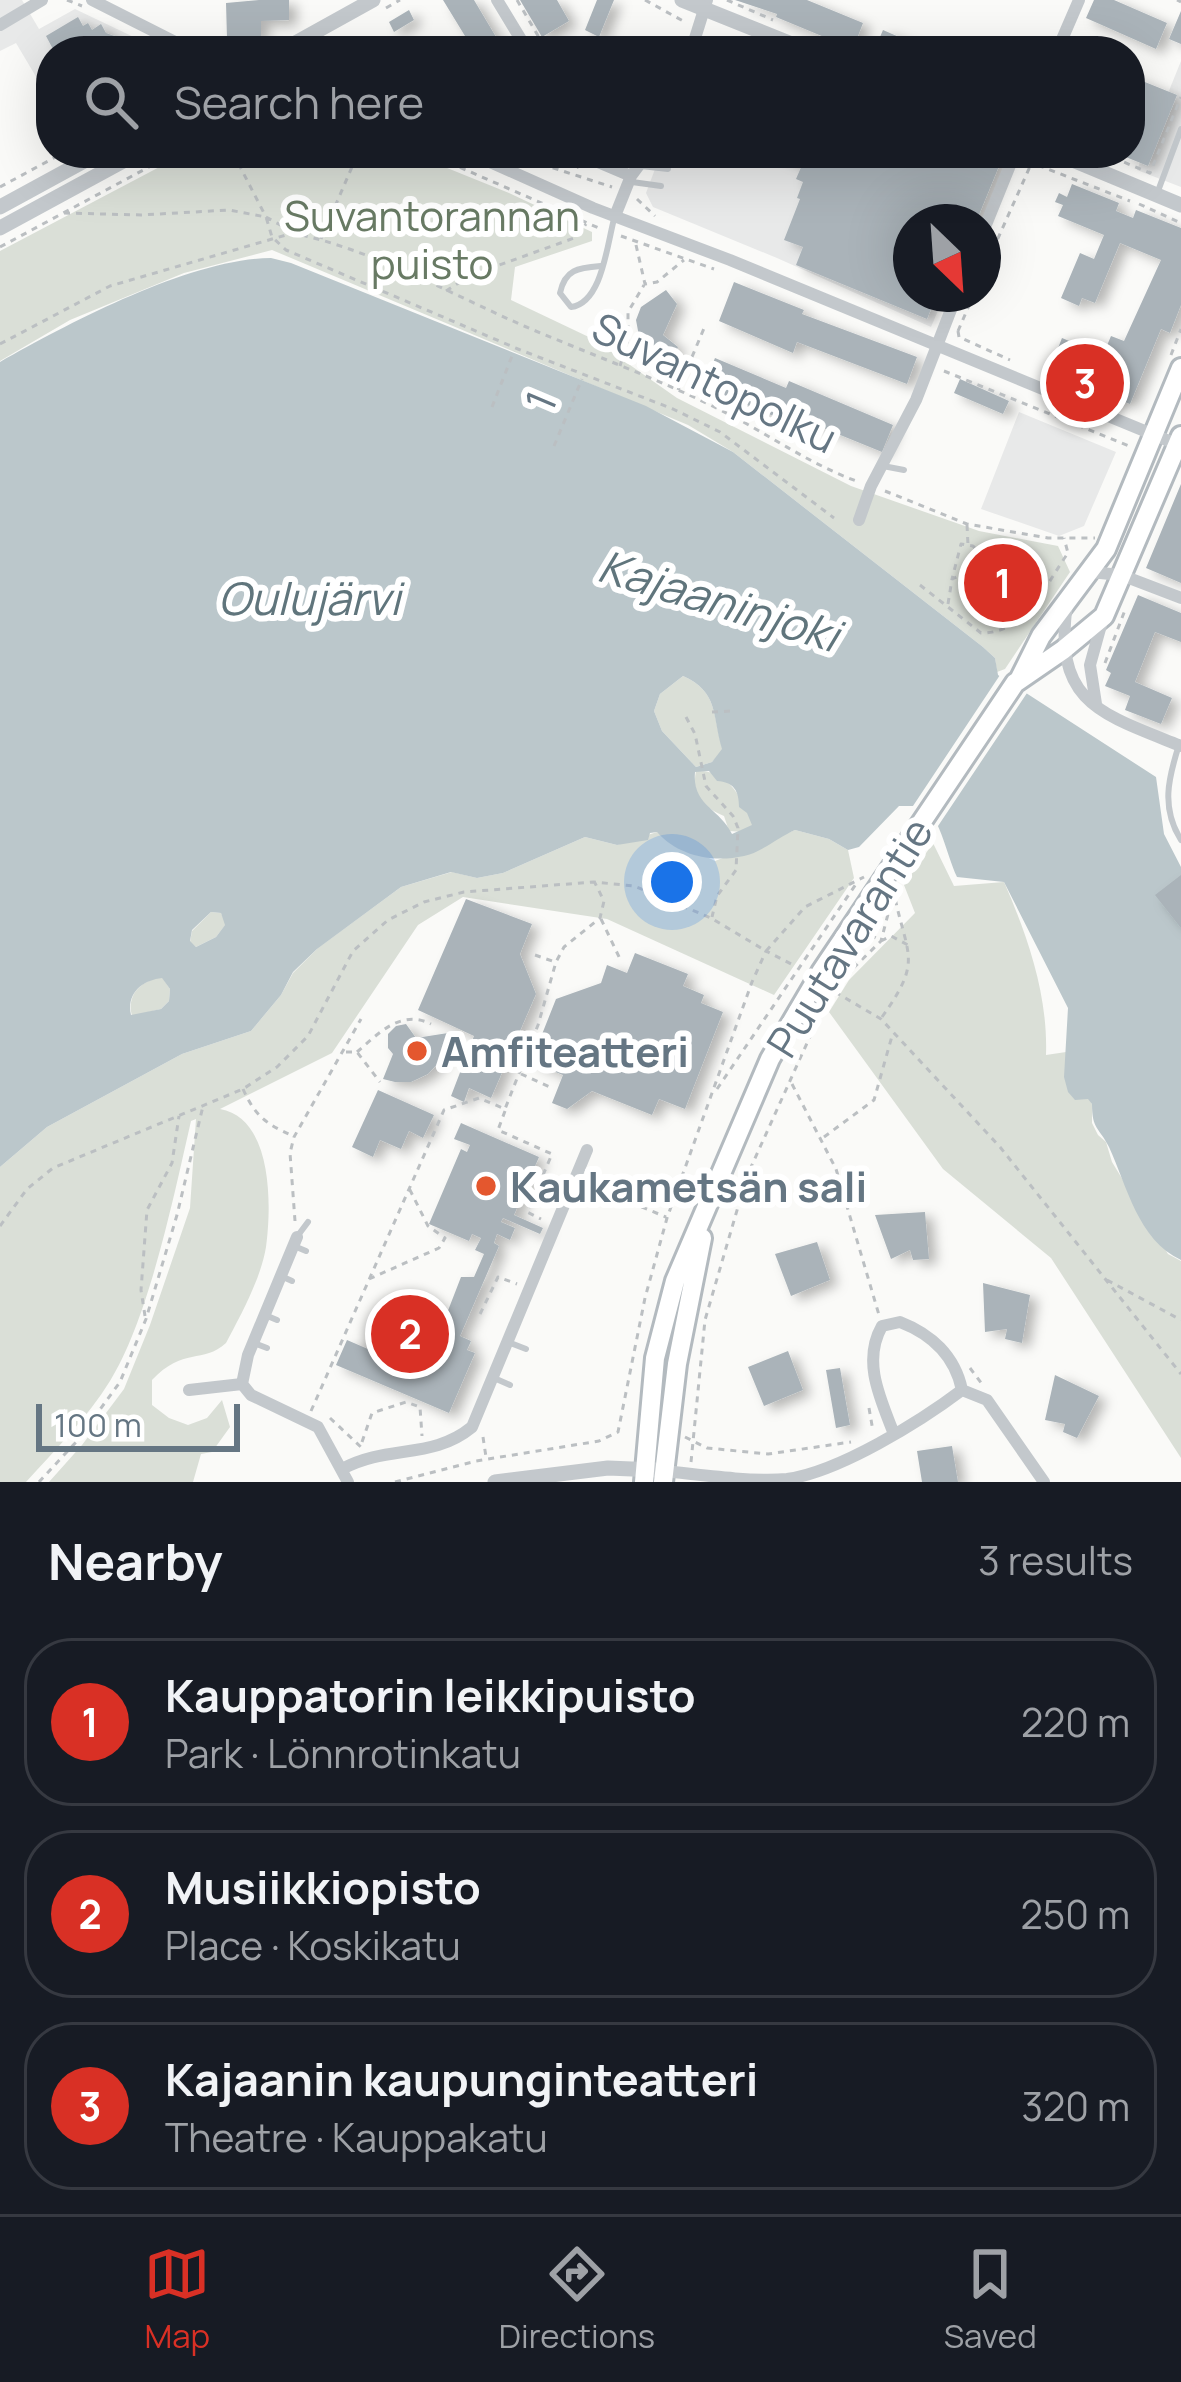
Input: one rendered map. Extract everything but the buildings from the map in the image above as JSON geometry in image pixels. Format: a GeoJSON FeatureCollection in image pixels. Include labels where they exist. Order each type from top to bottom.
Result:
{"type":"FeatureCollection","features":[{"type":"Feature","properties":{"kind":"main road","name":"Puutavarantie"},"geometry":{"type":"LineString","coordinates":[[664,1476],[657,1434],[662,1329],[687,1250],[770,1059],[895,861],[1017,681],[1068,600],[1081,567],[1106,550],[1146,434],[1181,368]]}},
{"type":"Feature","properties":{"kind":"main road"},"geometry":{"type":"LineString","coordinates":[[1017,681],[1104,616],[1180,442]]}},
{"type":"Feature","properties":{"kind":"main road","name":"Puutavarantie"},"geometry":{"type":"LineString","coordinates":[[644,1475],[657,1434]]}},
{"type":"Feature","properties":{"kind":"street"},"geometry":{"type":"LineString","coordinates":[[0,25],[42,0]]}},
{"type":"Feature","properties":{"kind":"street"},"geometry":{"type":"LineString","coordinates":[[92,0],[163,36]]}},
{"type":"Feature","properties":{"kind":"street"},"geometry":{"type":"LineString","coordinates":[[309,36],[373,0]]}},
{"type":"Feature","properties":{"kind":"street"},"geometry":{"type":"LineString","coordinates":[[497,0],[518,36]]}},
{"type":"Feature","properties":{"kind":"street"},"geometry":{"type":"LineString","coordinates":[[682,0],[706,4],[773,36]]}},
{"type":"Feature","properties":{"kind":"street"},"geometry":{"type":"LineString","coordinates":[[1063,36],[1079,0]]}},
{"type":"Feature","properties":{"kind":"street"},"geometry":{"type":"LineString","coordinates":[[697,36],[706,4]]}},
{"type":"Feature","properties":{"kind":"street"},"geometry":{"type":"LineString","coordinates":[[321,36],[350,14]]}},
{"type":"Feature","properties":{"kind":"street"},"geometry":{"type":"LineString","coordinates":[[0,207],[72,168]]}},
{"type":"Feature","properties":{"kind":"street"},"geometry":{"type":"LineString","coordinates":[[0,228],[110,168]]}},
{"type":"Feature","properties":{"kind":"street"},"geometry":{"type":"LineString","coordinates":[[504,168],[1146,434],[1180,442]]}},
{"type":"Feature","properties":{"kind":"street"},"geometry":{"type":"LineString","coordinates":[[610,168],[631,179]]}},
{"type":"Feature","properties":{"kind":"street"},"geometry":{"type":"LineString","coordinates":[[615,216],[638,168]]}},
{"type":"Feature","properties":{"kind":"street"},"geometry":{"type":"LineString","coordinates":[[995,204],[1010,168]]}},
{"type":"Feature","properties":{"kind":"street"},"geometry":{"type":"LineString","coordinates":[[1093,168],[1181,205]]}},
{"type":"Feature","properties":{"kind":"street"},"geometry":{"type":"LineString","coordinates":[[859,520],[871,486],[916,400],[950,312]]}},
{"type":"Feature","properties":{"kind":"street"},"geometry":{"type":"LineString","coordinates":[[1081,567],[1121,575],[1181,598]]}},
{"type":"Feature","properties":{"kind":"street"},"geometry":{"type":"LineString","coordinates":[[1068,600],[1063,650],[1068,676],[1083,695],[1113,718],[1180,746]]}},
{"type":"Feature","properties":{"kind":"street"},"geometry":{"type":"LineString","coordinates":[[1096,704],[1090,665],[1104,616]]}},
{"type":"Feature","properties":{"kind":"street"},"geometry":{"type":"LineString","coordinates":[[242,1384],[251,1395],[318,1426],[345,1475],[365,1456],[457,1440],[472,1427],[494,1378],[587,1150]]}},
{"type":"Feature","properties":{"kind":"street"},"geometry":{"type":"LineString","coordinates":[[242,1384],[298,1245]]}},
{"type":"Feature","properties":{"kind":"street"},"geometry":{"type":"LineString","coordinates":[[894,1434],[870,1358],[880,1319],[900,1322],[932,1338],[948,1355],[962,1390],[987,1400],[1044,1482]]}},
{"type":"Feature","properties":{"kind":"street"},"geometry":{"type":"LineString","coordinates":[[189,1390],[242,1384]]}},
{"type":"Feature","properties":{"kind":"street"},"geometry":{"type":"LineString","coordinates":[[495,1482],[608,1468],[644,1475],[801,1479],[928,1416],[962,1390]]}},
{"type":"Feature","properties":{"kind":"lane"},"geometry":{"type":"LineString","coordinates":[[1156,194],[1181,130]]}},
{"type":"Feature","properties":{"kind":"lane"},"geometry":{"type":"LineString","coordinates":[[631,179],[668,170]]}},
{"type":"Feature","properties":{"kind":"lane"},"geometry":{"type":"LineString","coordinates":[[631,179],[661,186]]}},
{"type":"Feature","properties":{"kind":"lane"},"geometry":{"type":"LineString","coordinates":[[601,266],[575,268],[563,279],[560,293],[572,307],[590,298],[601,266],[615,216]]}},
{"type":"Feature","properties":{"kind":"lane"},"geometry":{"type":"LineString","coordinates":[[916,400],[932,408]]}},
{"type":"Feature","properties":{"kind":"lane"},"geometry":{"type":"LineString","coordinates":[[883,466],[904,470]]}},
{"type":"Feature","properties":{"kind":"lane"},"geometry":{"type":"LineString","coordinates":[[1180,746],[1167,794],[1181,840]]}},
{"type":"Feature","properties":{"kind":"lane"},"geometry":{"type":"LineString","coordinates":[[298,1245],[308,1222]]}},
{"type":"Feature","properties":{"kind":"lane"},"geometry":{"type":"LineString","coordinates":[[508,1342],[526,1349]]}},
{"type":"Feature","properties":{"kind":"lane"},"geometry":{"type":"LineString","coordinates":[[494,1378],[510,1385]]}},
{"type":"Feature","properties":{"kind":"path"},"geometry":{"type":"LineString","coordinates":[[518,0],[538,36]]}},
{"type":"Feature","properties":{"kind":"path"},"geometry":{"type":"LineString","coordinates":[[645,0],[699,32]]}},
{"type":"Feature","properties":{"kind":"path"},"geometry":{"type":"LineString","coordinates":[[1138,168],[1150,173],[1181,97]]}},
{"type":"Feature","properties":{"kind":"path"},"geometry":{"type":"LineString","coordinates":[[0,187],[36,168]]}},
{"type":"Feature","properties":{"kind":"path"},"geometry":{"type":"LineString","coordinates":[[0,248],[147,168]]}},
{"type":"Feature","properties":{"kind":"path"},"geometry":{"type":"LineString","coordinates":[[241,168],[272,237],[286,250],[689,416],[755,455],[835,518]]}},
{"type":"Feature","properties":{"kind":"path"},"geometry":{"type":"LineString","coordinates":[[322,239],[352,168]]}},
{"type":"Feature","properties":{"kind":"path"},"geometry":{"type":"LineString","coordinates":[[545,168],[601,183],[631,179]]}},
{"type":"Feature","properties":{"kind":"path"},"geometry":{"type":"LineString","coordinates":[[578,168],[582,175]]}},
{"type":"Feature","properties":{"kind":"path"},"geometry":{"type":"LineString","coordinates":[[1001,230],[1027,168]]}},
{"type":"Feature","properties":{"kind":"path"},"geometry":{"type":"LineString","coordinates":[[1045,168],[1181,223]]}},
{"type":"Feature","properties":{"kind":"path"},"geometry":{"type":"LineString","coordinates":[[446,291],[469,276],[577,237],[587,224],[601,183]]}},
{"type":"Feature","properties":{"kind":"path"},"geometry":{"type":"LineString","coordinates":[[64,213],[230,210],[266,217],[293,232]]}},
{"type":"Feature","properties":{"kind":"path","name":"Suvantopolku"},"geometry":{"type":"LineString","coordinates":[[0,344],[110,286],[293,232],[322,239],[678,391],[736,418],[788,450],[871,486],[967,524],[1096,538],[1090,548]]}},
{"type":"Feature","properties":{"kind":"path"},"geometry":{"type":"LineString","coordinates":[[619,368],[628,339],[628,311],[645,284],[635,241]]}},
{"type":"Feature","properties":{"kind":"path"},"geometry":{"type":"LineString","coordinates":[[645,284],[657,282],[686,260]]}},
{"type":"Feature","properties":{"kind":"path"},"geometry":{"type":"LineString","coordinates":[[958,331],[966,312]]}},
{"type":"Feature","properties":{"kind":"path"},"geometry":{"type":"LineString","coordinates":[[678,391],[706,326]]}},
{"type":"Feature","properties":{"kind":"path"},"geometry":{"type":"LineString","coordinates":[[492,406],[514,351]]}},
{"type":"Feature","properties":{"kind":"path","name":"1"},"geometry":{"type":"LineString","coordinates":[[554,446],[582,379]]}},
{"type":"Feature","properties":{"kind":"path"},"geometry":{"type":"LineString","coordinates":[[1132,451],[1146,434]]}},
{"type":"Feature","properties":{"kind":"path"},"geometry":{"type":"LineString","coordinates":[[967,524],[968,545]]}},
{"type":"Feature","properties":{"kind":"path"},"geometry":{"type":"LineString","coordinates":[[1064,538],[1068,553],[1081,567]]}},
{"type":"Feature","properties":{"kind":"path"},"geometry":{"type":"LineString","coordinates":[[947,606],[952,578],[957,553],[962,544],[980,554],[975,566],[952,578]]}},
{"type":"Feature","properties":{"kind":"path"},"geometry":{"type":"LineString","coordinates":[[920,584],[981,633],[1002,631],[1022,619],[1068,553]]}},
{"type":"Feature","properties":{"kind":"path"},"geometry":{"type":"LineString","coordinates":[[712,712],[732,711]]}},
{"type":"Feature","properties":{"kind":"path"},"geometry":{"type":"LineString","coordinates":[[686,717],[706,786],[734,816],[738,828],[736,870],[717,896],[712,918]]}},
{"type":"Feature","properties":{"kind":"path"},"geometry":{"type":"LineString","coordinates":[[618,1432],[645,1298],[668,1218],[766,951],[805,907],[873,869]]}},
{"type":"Feature","properties":{"kind":"path"},"geometry":{"type":"LineString","coordinates":[[594,882],[604,901],[600,918],[564,947],[556,962],[498,1130],[668,1218]]}},
{"type":"Feature","properties":{"kind":"path"},"geometry":{"type":"LineString","coordinates":[[0,1226],[27,1189],[53,1168],[243,1089],[277,1067],[308,1036],[353,951],[388,920],[424,902],[464,892],[594,882],[634,886],[712,918],[795,966]]}},
{"type":"Feature","properties":{"kind":"path"},"geometry":{"type":"LineString","coordinates":[[714,1093],[857,882]]}},
{"type":"Feature","properties":{"kind":"path"},"geometry":{"type":"LineString","coordinates":[[881,941],[893,891],[909,946],[910,968],[881,1019]]}},
{"type":"Feature","properties":{"kind":"path"},"geometry":{"type":"LineString","coordinates":[[600,918],[621,961]]}},
{"type":"Feature","properties":{"kind":"path"},"geometry":{"type":"LineString","coordinates":[[854,967],[855,955],[868,934],[881,941]]}},
{"type":"Feature","properties":{"kind":"path"},"geometry":{"type":"LineString","coordinates":[[690,1474],[705,1320],[747,1176],[831,990],[891,935],[909,946]]}},
{"type":"Feature","properties":{"kind":"path"},"geometry":{"type":"LineString","coordinates":[[535,956],[556,962]]}},
{"type":"Feature","properties":{"kind":"path"},"geometry":{"type":"LineString","coordinates":[[835,992],[881,1019],[1000,1147],[1181,1373]]}},
{"type":"Feature","properties":{"kind":"path"},"geometry":{"type":"LineString","coordinates":[[298,1245],[290,1153],[294,1137],[361,1019]]}},
{"type":"Feature","properties":{"kind":"path"},"geometry":{"type":"LineString","coordinates":[[344,1052],[357,1052],[391,1023],[415,1019],[431,1024]]}},
{"type":"Feature","properties":{"kind":"path"},"geometry":{"type":"LineString","coordinates":[[821,1139],[874,1100],[892,1034]]}},
{"type":"Feature","properties":{"kind":"path"},"geometry":{"type":"LineString","coordinates":[[357,1052],[380,1082]]}},
{"type":"Feature","properties":{"kind":"path"},"geometry":{"type":"LineString","coordinates":[[519,1074],[550,1087]]}},
{"type":"Feature","properties":{"kind":"path"},"geometry":{"type":"LineString","coordinates":[[791,1082],[836,1169],[880,1319]]}},
{"type":"Feature","properties":{"kind":"path"},"geometry":{"type":"LineString","coordinates":[[243,1089],[264,1123],[294,1137]]}},
{"type":"Feature","properties":{"kind":"path"},"geometry":{"type":"LineString","coordinates":[[311,1410],[444,1110],[479,1098],[505,1109]]}},
{"type":"Feature","properties":{"kind":"path"},"geometry":{"type":"LineString","coordinates":[[39,1482],[77,1441],[120,1382],[146,1319],[204,1105]]}},
{"type":"Feature","properties":{"kind":"path"},"geometry":{"type":"LineString","coordinates":[[146,1319],[141,1290],[148,1210],[172,1162],[179,1114]]}},
{"type":"Feature","properties":{"kind":"path"},"geometry":{"type":"LineString","coordinates":[[552,1154],[527,1212],[557,1226]]}},
{"type":"Feature","properties":{"kind":"path"},"geometry":{"type":"LineString","coordinates":[[367,1280],[421,1252],[439,1248],[446,1238],[428,1226],[408,1186]]}},
{"type":"Feature","properties":{"kind":"path"},"geometry":{"type":"LineString","coordinates":[[480,1314],[497,1277],[531,1288]]}},
{"type":"Feature","properties":{"kind":"path"},"geometry":{"type":"LineString","coordinates":[[1105,1280],[1181,1320]]}},
{"type":"Feature","properties":{"kind":"path"},"geometry":{"type":"LineString","coordinates":[[962,1358],[988,1393]]}},
{"type":"Feature","properties":{"kind":"path"},"geometry":{"type":"LineString","coordinates":[[867,1434],[873,1431],[868,1400]]}},
{"type":"Feature","properties":{"kind":"path"},"geometry":{"type":"LineString","coordinates":[[361,1446],[373,1413],[406,1402],[420,1407],[422,1449]]}},
{"type":"Feature","properties":{"kind":"path"},"geometry":{"type":"LineString","coordinates":[[395,1482],[476,1461],[599,1441],[618,1432],[692,1438],[707,1448],[768,1454],[856,1441]]}},
{"type":"Feature","properties":{"kind":"shaded area"},"geometry":{"type":"Polygon","coordinates":[[[0,0],[22,0],[39,29],[75,9],[132,36],[36,36],[36,77],[16,43],[0,51],[0,0]]]}},
{"type":"Feature","properties":{"kind":"shaded area"},"geometry":{"type":"Polygon","coordinates":[[[1181,61],[1181,187],[1137,170],[1145,168],[1145,150],[1181,61]]]}},
{"type":"Feature","properties":{"kind":"shaded area"},"geometry":{"type":"Polygon","coordinates":[[[655,168],[970,168],[931,204],[893,204],[893,310],[653,207],[646,193],[655,168]]]}},
{"type":"Feature","properties":{"kind":"shaded area"},"geometry":{"type":"Polygon","coordinates":[[[898,312],[937,312],[931,327],[898,312]]]}},
{"type":"Feature","properties":{"kind":"shaded area"},"geometry":{"type":"Polygon","coordinates":[[[1019,412],[1116,452],[1084,526],[1059,536],[981,509],[1019,412]]]}},
{"type":"Feature","properties":{"kind":"green space","name":"Suvantorannan puisto"},"geometry":{"type":"Polygon","coordinates":[[[158,168],[447,168],[592,232],[592,241],[515,267],[511,300],[593,339],[677,398],[851,486],[979,531],[1058,546],[1070,572],[1005,669],[997,672],[995,658],[983,647],[733,452],[688,425],[272,250],[184,273],[70,320],[0,361],[0,251],[158,168]]]}},
{"type":"Feature","properties":{"kind":"green space"},"geometry":{"type":"Polygon","coordinates":[[[683,676],[709,697],[723,750],[712,762],[696,767],[662,731],[654,711],[660,694],[683,676]]]}},
{"type":"Feature","properties":{"kind":"green space"},"geometry":{"type":"Polygon","coordinates":[[[696,771],[725,780],[753,825],[744,832],[729,831],[724,816],[700,799],[696,771]]]}},
{"type":"Feature","properties":{"kind":"green space"},"geometry":{"type":"Polygon","coordinates":[[[795,830],[848,850],[854,878],[774,995],[607,919],[463,897],[418,925],[332,1053],[220,1109],[250,1128],[259,1145],[268,1186],[268,1229],[260,1271],[226,1343],[173,1363],[152,1380],[152,1405],[188,1425],[207,1418],[222,1400],[230,1427],[212,1452],[201,1454],[193,1482],[49,1482],[124,1389],[150,1325],[190,1208],[196,1119],[191,1121],[148,1291],[110,1381],[26,1482],[0,1482],[0,1167],[47,1127],[182,1054],[251,1031],[293,973],[318,948],[401,887],[452,872],[477,878],[503,873],[585,837],[617,845],[657,832],[715,861],[795,830]]]}},
{"type":"Feature","properties":{"kind":"green space"},"geometry":{"type":"Polygon","coordinates":[[[933,843],[954,886],[1004,882],[1035,967],[1046,1055],[1066,1052],[1092,1104],[1092,1123],[1106,1142],[1112,1162],[1168,1254],[1181,1261],[1181,1458],[1051,1258],[943,1169],[829,1012],[849,980],[915,913],[904,885],[933,843]]]}},
{"type":"Feature","properties":{"kind":"green space"},"geometry":{"type":"Polygon","coordinates":[[[211,912],[221,913],[226,924],[216,937],[196,947],[190,942],[192,931],[211,912]]]}},
{"type":"Feature","properties":{"kind":"green space"},"geometry":{"type":"Polygon","coordinates":[[[162,977],[170,989],[169,1001],[161,1009],[132,1016],[131,1001],[137,989],[162,977]]]}},
{"type":"Feature","properties":{"kind":"water","name":"Oulujärvi"},"geometry":{"type":"Polygon","coordinates":[[[271,258],[291,263],[646,406],[733,452],[983,647],[995,658],[998,675],[1156,777],[1164,834],[1181,867],[1181,1260],[1144,1226],[1095,1124],[1092,1104],[1088,1099],[1075,1100],[1068,1092],[1064,1077],[1068,1008],[1004,882],[957,877],[940,830],[925,806],[899,806],[859,847],[848,850],[795,830],[750,854],[720,859],[686,852],[657,832],[650,833],[648,840],[617,845],[585,837],[503,873],[477,878],[451,872],[401,887],[293,972],[251,1031],[182,1054],[47,1127],[0,1167],[0,362],[132,295],[239,261],[271,258]],[[683,676],[660,694],[654,711],[662,731],[696,767],[712,762],[722,749],[703,689],[683,676]],[[709,771],[695,772],[702,800],[732,834],[752,825],[731,785],[717,781],[709,771]],[[211,912],[192,930],[190,941],[196,947],[216,937],[225,925],[221,913],[211,912]],[[162,978],[134,994],[131,1015],[161,1009],[169,1001],[170,989],[162,978]]]}},
{"type":"Feature","properties":{"kind":"pier"},"geometry":{"type":"Polygon","coordinates":[[[1002,672],[1029,690],[934,832],[923,812],[909,812],[1002,672]]]}},
{"type":"Feature","properties":{"kind":"place","name":"Kajaanin kaupunginteatteri"},"geometry":{"type":"Point","coordinates":[1085,383]}},
{"type":"Feature","properties":{"kind":"place","name":"Kauppatorin leikkipuisto"},"geometry":{"type":"Point","coordinates":[1003,583]}},
{"type":"Feature","properties":{"kind":"place","name":"Amfiteatteri"},"geometry":{"type":"Point","coordinates":[417,1051]}},
{"type":"Feature","properties":{"kind":"place","name":"Kaukametsän sali"},"geometry":{"type":"Point","coordinates":[486,1186]}},
{"type":"Feature","properties":{"kind":"place","name":"Musiikkiopisto"},"geometry":{"type":"Point","coordinates":[410,1334]}},
{"type":"Feature","properties":{"kind":"water label","name":"Kajaaninjoki"},"geometry":{"type":"Point","coordinates":[719,600]}}]}
